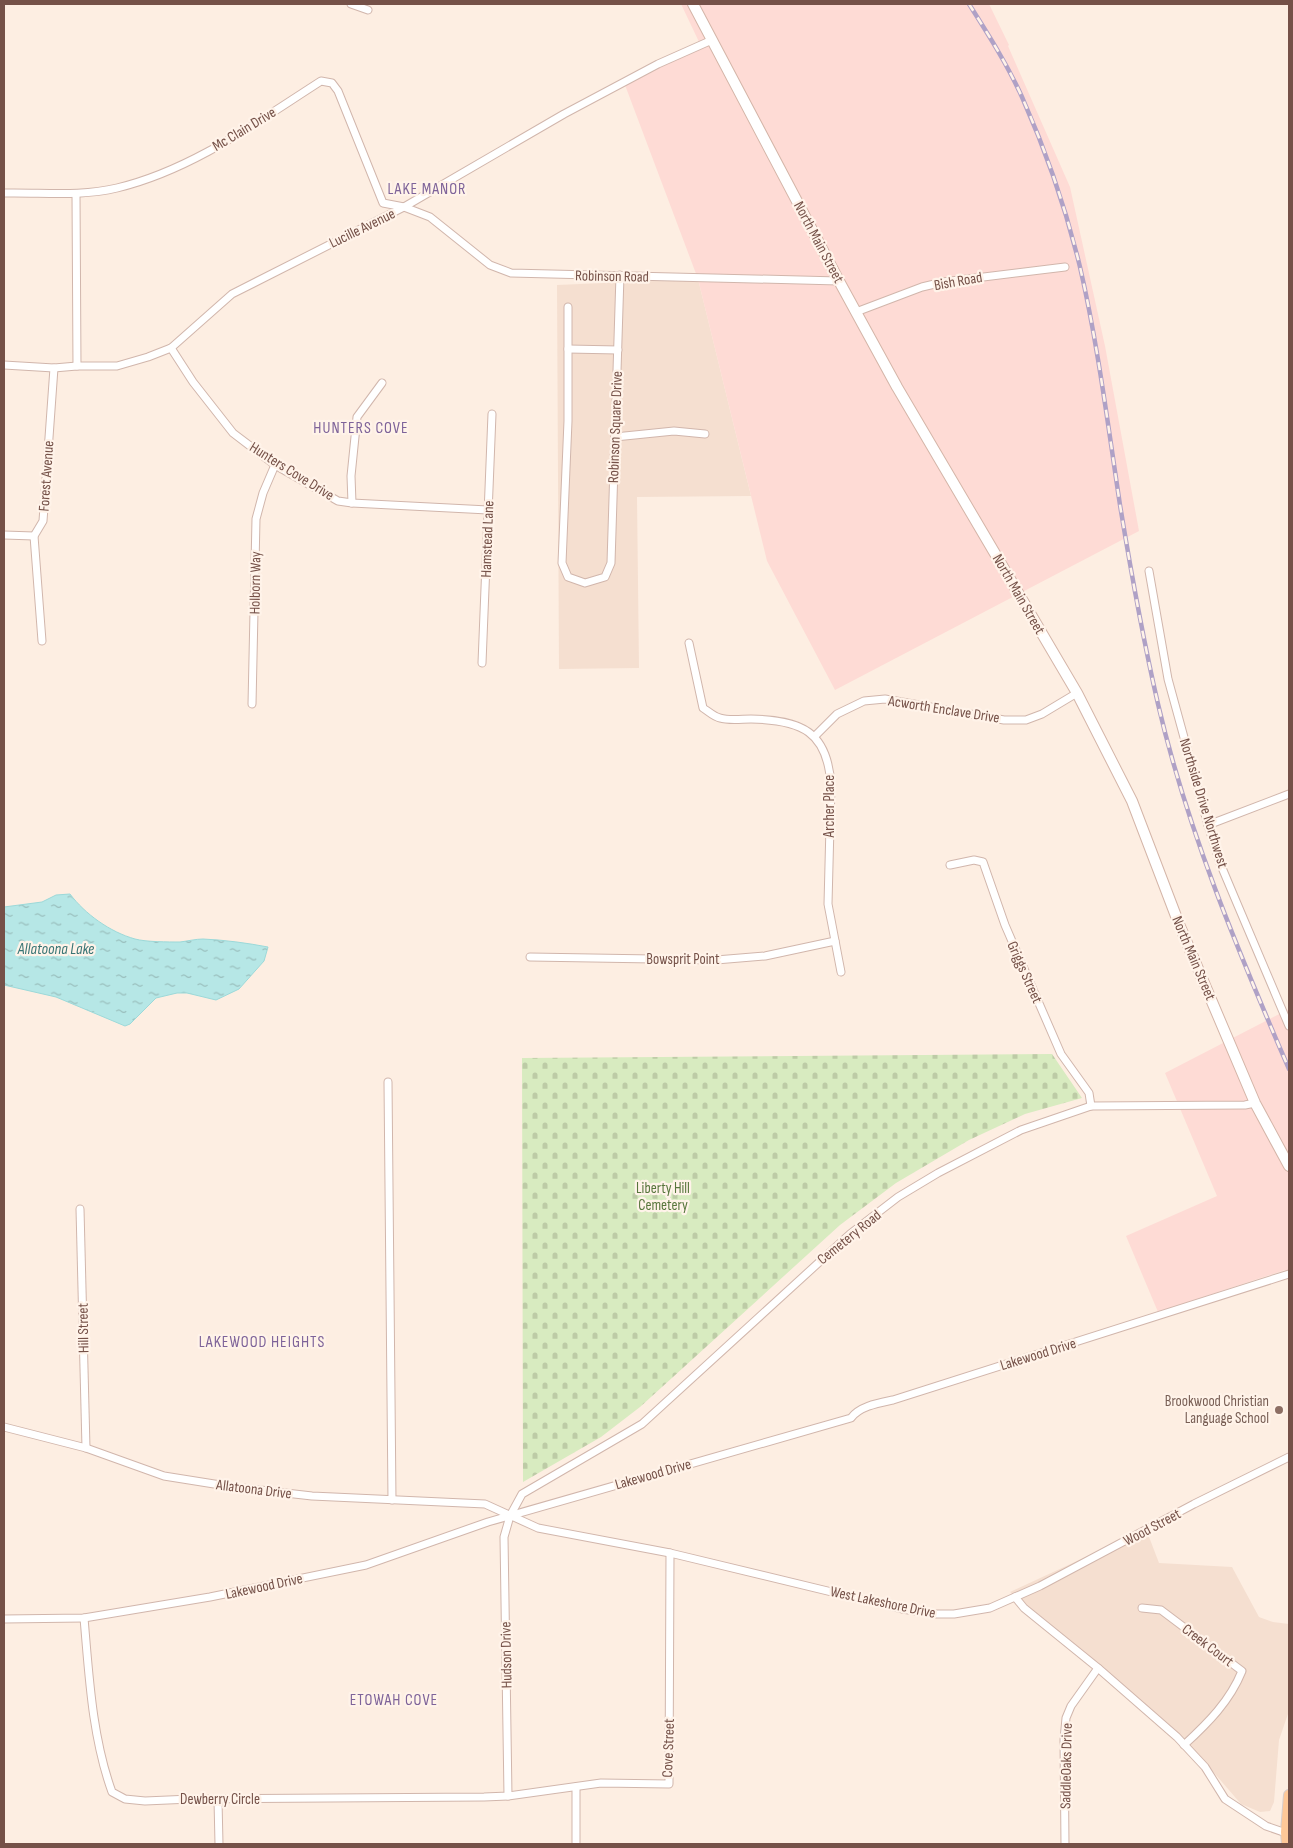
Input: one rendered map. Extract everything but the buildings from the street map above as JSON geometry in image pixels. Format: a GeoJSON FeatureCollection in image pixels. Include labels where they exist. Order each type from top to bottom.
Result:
{"type":"FeatureCollection","features":[{"type":"Feature","properties":{"kind":"main road","name":"North Main Street"},"geometry":{"type":"LineString","coordinates":[[693,4],[897,387],[1077,693],[1132,801],[1179,924],[1255,1103],[1289,1166]]}},
{"type":"Feature","properties":{"kind":"main road"},"geometry":{"type":"LineString","coordinates":[[1287,1844],[1289,1795]]}},
{"type":"Feature","properties":{"kind":"street"},"geometry":{"type":"LineString","coordinates":[[351,4],[368,10]]}},
{"type":"Feature","properties":{"kind":"street","name":"Lucille Avenue"},"geometry":{"type":"LineString","coordinates":[[4,365],[54,368],[117,366],[172,348],[232,294],[404,208],[564,114],[658,64],[712,40]]}},
{"type":"Feature","properties":{"kind":"street","name":"Mc Clain Drive"},"geometry":{"type":"LineString","coordinates":[[4,193],[76,194],[117,188],[163,173],[210,150],[321,81],[332,83],[338,91],[384,203],[404,208]]}},
{"type":"Feature","properties":{"kind":"street"},"geometry":{"type":"LineString","coordinates":[[76,194],[77,366]]}},
{"type":"Feature","properties":{"kind":"street","name":"Robinson Road"},"geometry":{"type":"LineString","coordinates":[[404,208],[430,217],[490,265],[511,273],[839,281]]}},
{"type":"Feature","properties":{"kind":"street","name":"Bish Road"},"geometry":{"type":"LineString","coordinates":[[856,312],[922,287],[944,282],[1065,267]]}},
{"type":"Feature","properties":{"kind":"street","name":"Robinson Square Drive"},"geometry":{"type":"LineString","coordinates":[[568,349],[568,421],[562,564],[568,577],[585,583],[605,577],[611,563],[620,276]]}},
{"type":"Feature","properties":{"kind":"street"},"geometry":{"type":"LineString","coordinates":[[568,307],[568,349],[618,350]]}},
{"type":"Feature","properties":{"kind":"street","name":"Hunters Cove Drive"},"geometry":{"type":"LineString","coordinates":[[172,348],[193,382],[233,433],[275,465],[338,501],[488,510]]}},
{"type":"Feature","properties":{"kind":"street","name":"Forest Avenue"},"geometry":{"type":"LineString","coordinates":[[42,641],[34,536],[43,520],[54,368]]}},
{"type":"Feature","properties":{"kind":"street"},"geometry":{"type":"LineString","coordinates":[[352,503],[351,476],[357,417],[382,383]]}},
{"type":"Feature","properties":{"kind":"street","name":"Hamstead Lane"},"geometry":{"type":"LineString","coordinates":[[482,663],[492,414]]}},
{"type":"Feature","properties":{"kind":"street"},"geometry":{"type":"LineString","coordinates":[[615,437],[674,431],[705,434]]}},
{"type":"Feature","properties":{"kind":"street","name":"Holborn Way"},"geometry":{"type":"LineString","coordinates":[[252,704],[256,519],[263,493],[275,465]]}},
{"type":"Feature","properties":{"kind":"street"},"geometry":{"type":"LineString","coordinates":[[4,535],[34,536]]}},
{"type":"Feature","properties":{"kind":"street","name":"Northside Drive Northwest"},"geometry":{"type":"LineString","coordinates":[[1149,571],[1168,679],[1208,825],[1220,863],[1289,1026]]}},
{"type":"Feature","properties":{"kind":"street"},"geometry":{"type":"LineString","coordinates":[[690,643],[703,708],[720,718],[777,720],[800,728],[815,736]]}},
{"type":"Feature","properties":{"kind":"street","name":"Acworth Enclave Drive"},"geometry":{"type":"LineString","coordinates":[[815,736],[837,714],[864,701],[885,699],[1004,720],[1026,720],[1042,714],[1077,693]]}},
{"type":"Feature","properties":{"kind":"street","name":"Archer Place"},"geometry":{"type":"LineString","coordinates":[[815,736],[825,754],[830,771],[828,904],[841,972]]}},
{"type":"Feature","properties":{"kind":"street"},"geometry":{"type":"LineString","coordinates":[[1208,825],[1289,794]]}},
{"type":"Feature","properties":{"kind":"street","name":"Griggs Street"},"geometry":{"type":"LineString","coordinates":[[950,865],[974,860],[983,862],[1005,925],[1061,1054],[1089,1093],[1091,1106]]}},
{"type":"Feature","properties":{"kind":"street","name":"Bowsprit Point"},"geometry":{"type":"LineString","coordinates":[[530,957],[716,960],[765,956],[835,941]]}},
{"type":"Feature","properties":{"kind":"street"},"geometry":{"type":"LineString","coordinates":[[388,1082],[392,1500]]}},
{"type":"Feature","properties":{"kind":"street","name":"Cemetery Road"},"geometry":{"type":"LineString","coordinates":[[510,1516],[522,1494],[642,1424],[850,1234],[898,1197],[938,1173],[1021,1130],[1091,1106],[1245,1105],[1255,1103]]}},
{"type":"Feature","properties":{"kind":"street","name":"Hill Street"},"geometry":{"type":"LineString","coordinates":[[80,1209],[86,1448]]}},
{"type":"Feature","properties":{"kind":"street","name":"Lakewood Drive"},"geometry":{"type":"LineString","coordinates":[[4,1620],[84,1618],[210,1597],[366,1565],[510,1516],[851,1418],[855,1412],[876,1404],[1289,1274]]}},
{"type":"Feature","properties":{"kind":"street","name":"Allatoona Drive"},"geometry":{"type":"LineString","coordinates":[[4,1427],[86,1448],[164,1476],[233,1487],[312,1496],[485,1504],[510,1516]]}},
{"type":"Feature","properties":{"kind":"street","name":"Wood Street"},"geometry":{"type":"LineString","coordinates":[[1015,1597],[1040,1586],[1194,1504],[1289,1457]]}},
{"type":"Feature","properties":{"kind":"street","name":"West Lakeshore Drive"},"geometry":{"type":"LineString","coordinates":[[510,1516],[538,1528],[670,1553],[902,1609],[936,1614],[990,1608],[1015,1597]]}},
{"type":"Feature","properties":{"kind":"street","name":"Hudson Drive"},"geometry":{"type":"LineString","coordinates":[[508,1796],[504,1537],[510,1516]]}},
{"type":"Feature","properties":{"kind":"street","name":"Cove Street"},"geometry":{"type":"LineString","coordinates":[[508,1796],[601,1783],[669,1784],[670,1553]]}},
{"type":"Feature","properties":{"kind":"street"},"geometry":{"type":"LineString","coordinates":[[1015,1597],[1024,1608],[1154,1716],[1205,1767],[1225,1799],[1266,1826],[1288,1833]]}},
{"type":"Feature","properties":{"kind":"street","name":"Creek Court"},"geometry":{"type":"LineString","coordinates":[[1142,1608],[1161,1610],[1242,1671],[1235,1688],[1211,1720],[1184,1745]]}},
{"type":"Feature","properties":{"kind":"street","name":"Dewberry Circle"},"geometry":{"type":"LineString","coordinates":[[84,1618],[89,1678],[104,1770],[112,1792],[124,1799],[145,1801],[508,1796]]}},
{"type":"Feature","properties":{"kind":"street","name":"SaddleOaks Drive"},"geometry":{"type":"LineString","coordinates":[[1065,1844],[1064,1740],[1066,1718],[1071,1706],[1098,1668]]}},
{"type":"Feature","properties":{"kind":"street"},"geometry":{"type":"LineString","coordinates":[[576,1787],[576,1844]]}},
{"type":"Feature","properties":{"kind":"street"},"geometry":{"type":"LineString","coordinates":[[218,1800],[219,1844]]}},
{"type":"Feature","properties":{"kind":"shaded area"},"geometry":{"type":"Polygon","coordinates":[[[681,4],[989,4],[1009,45],[1070,187],[1105,346],[1139,531],[835,690],[767,561],[698,279],[625,85],[700,44],[681,4]]]}},
{"type":"Feature","properties":{"kind":"shaded area"},"geometry":{"type":"Polygon","coordinates":[[[698,279],[751,496],[637,497],[639,668],[559,669],[557,285],[698,279]]]}},
{"type":"Feature","properties":{"kind":"shaded area"},"geometry":{"type":"Polygon","coordinates":[[[1289,1009],[1289,1276],[1285,1270],[1158,1312],[1126,1236],[1217,1196],[1165,1073],[1289,1009]]]}},
{"type":"Feature","properties":{"kind":"shaded area"},"geometry":{"type":"Polygon","coordinates":[[[1146,1529],[1159,1563],[1232,1567],[1259,1617],[1273,1622],[1289,1624],[1289,1711],[1279,1740],[1274,1802],[1270,1811],[1260,1812],[1241,1804],[1190,1745],[1010,1592],[1146,1529]]]}},
{"type":"Feature","properties":{"kind":"green space","name":"Liberty Hill Cemetery"},"geometry":{"type":"Polygon","coordinates":[[[1052,1054],[1082,1098],[1025,1114],[969,1140],[896,1183],[840,1225],[640,1407],[601,1437],[523,1482],[522,1058],[1052,1054]]]}},
{"type":"Feature","properties":{"kind":"water","name":"Allatoona Lake"},"geometry":{"type":"Polygon","coordinates":[[[70,894],[83,908],[107,927],[126,936],[151,941],[180,942],[203,939],[268,947],[264,961],[239,989],[216,1000],[187,993],[177,993],[156,998],[130,1024],[125,1026],[56,997],[4,985],[4,907],[42,902],[56,895],[70,894]]]}},
{"type":"Feature","properties":{"kind":"railway"},"geometry":{"type":"LineString","coordinates":[[969,4],[1004,61],[1022,97],[1062,202],[1080,267],[1092,326],[1142,630],[1170,751],[1215,889],[1289,1069]]}},
{"type":"Feature","properties":{"kind":"place","name":"Brookwood Christian Language School"},"geometry":{"type":"Point","coordinates":[1279,1410]}},
{"type":"Feature","properties":{"kind":"district","name":"LAKE MANOR"},"geometry":{"type":"Point","coordinates":[427,188]}},
{"type":"Feature","properties":{"kind":"district","name":"HUNTERS COVE"},"geometry":{"type":"Point","coordinates":[361,427]}},
{"type":"Feature","properties":{"kind":"district","name":"LAKEWOOD HEIGHTS"},"geometry":{"type":"Point","coordinates":[262,1341]}},
{"type":"Feature","properties":{"kind":"district","name":"ETOWAH COVE"},"geometry":{"type":"Point","coordinates":[394,1699]}}]}
